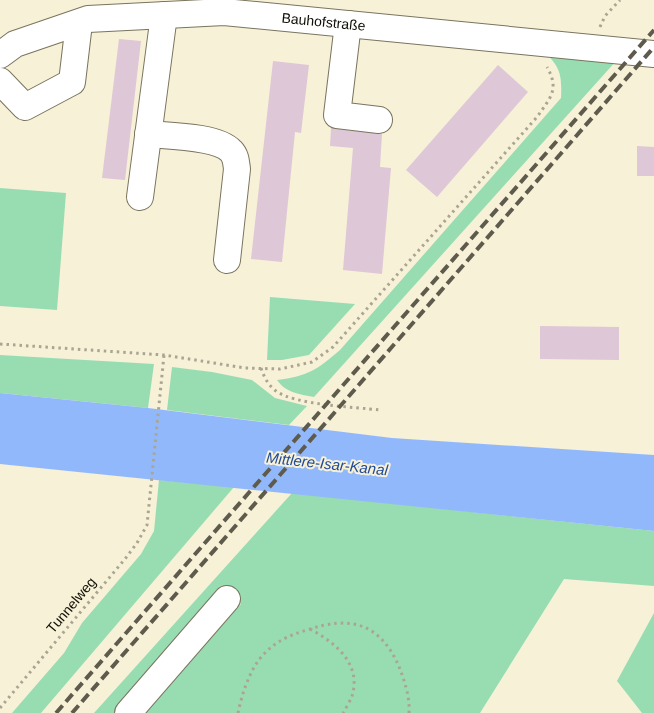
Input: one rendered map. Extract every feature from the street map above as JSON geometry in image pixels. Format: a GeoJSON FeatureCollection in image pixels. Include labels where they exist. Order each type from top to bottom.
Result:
{"type":"FeatureCollection","features":[{"type":"Feature","properties":{"kind":"street","name":"Bauhofstraße"},"geometry":{"type":"LineString","coordinates":[[0,55],[15,44],[88,19],[164,15],[226,6],[348,24],[525,43],[654,54]]}},
{"type":"Feature","properties":{"kind":"street"},"geometry":{"type":"LineString","coordinates":[[140,197],[164,15]]}},
{"type":"Feature","properties":{"kind":"street"},"geometry":{"type":"LineString","coordinates":[[0,81],[25,107],[72,82],[78,22]]}},
{"type":"Feature","properties":{"kind":"street"},"geometry":{"type":"LineString","coordinates":[[348,24],[337,115],[379,120]]}},
{"type":"Feature","properties":{"kind":"street"},"geometry":{"type":"LineString","coordinates":[[148,134],[217,142],[233,152],[237,169],[227,260]]}},
{"type":"Feature","properties":{"kind":"street"},"geometry":{"type":"LineString","coordinates":[[128,713],[227,599]]}},
{"type":"Feature","properties":{"kind":"path"},"geometry":{"type":"LineString","coordinates":[[592,48],[605,16],[620,0]]}},
{"type":"Feature","properties":{"kind":"path"},"geometry":{"type":"LineString","coordinates":[[0,344],[164,355],[261,368],[280,369],[312,362],[333,347],[537,117],[553,94],[554,79],[547,66],[525,43]]}},
{"type":"Feature","properties":{"kind":"path","name":"Tunnelweg"},"geometry":{"type":"LineString","coordinates":[[0,708],[138,543],[147,525],[164,355]]}},
{"type":"Feature","properties":{"kind":"path"},"geometry":{"type":"LineString","coordinates":[[261,368],[266,381],[276,391],[294,399],[380,410]]}},
{"type":"Feature","properties":{"kind":"path"},"geometry":{"type":"LineString","coordinates":[[238,713],[249,678],[263,654],[285,637],[330,623],[350,622],[372,631],[387,645],[396,660],[407,687],[409,713]]}},
{"type":"Feature","properties":{"kind":"path"},"geometry":{"type":"LineString","coordinates":[[310,629],[339,646],[348,660],[353,678],[352,695],[343,713]]}},
{"type":"Feature","properties":{"kind":"green space"},"geometry":{"type":"Polygon","coordinates":[[[546,53],[617,60],[314,397],[284,388],[277,380],[312,371],[340,350],[561,98],[560,73],[546,53]]]}},
{"type":"Feature","properties":{"kind":"green space"},"geometry":{"type":"Polygon","coordinates":[[[0,188],[66,193],[57,310],[0,306],[0,188]]]}},
{"type":"Feature","properties":{"kind":"green space"},"geometry":{"type":"Polygon","coordinates":[[[270,297],[355,304],[309,355],[282,360],[267,360],[270,297]]]}},
{"type":"Feature","properties":{"kind":"green space"},"geometry":{"type":"Polygon","coordinates":[[[0,355],[154,364],[148,408],[0,393],[0,355]]]}},
{"type":"Feature","properties":{"kind":"green space"},"geometry":{"type":"Polygon","coordinates":[[[172,367],[252,380],[275,398],[307,406],[289,425],[167,410],[172,367]]]}},
{"type":"Feature","properties":{"kind":"green space"},"geometry":{"type":"Polygon","coordinates":[[[159,480],[234,487],[41,713],[12,713],[64,653],[82,623],[141,554],[154,531],[159,480]]]}},
{"type":"Feature","properties":{"kind":"green space"},"geometry":{"type":"Polygon","coordinates":[[[292,493],[654,531],[654,586],[564,579],[480,713],[145,713],[241,604],[225,590],[115,713],[94,713],[292,493]]]}},
{"type":"Feature","properties":{"kind":"green space"},"geometry":{"type":"Polygon","coordinates":[[[654,613],[654,713],[642,713],[617,681],[654,613]]]}},
{"type":"Feature","properties":{"kind":"water","name":"Mittlere-Isar-Kanal"},"geometry":{"type":"Polygon","coordinates":[[[0,393],[148,408],[392,438],[654,455],[654,531],[0,464],[0,393]]]}},
{"type":"Feature","properties":{"kind":"building"},"geometry":{"type":"Polygon","coordinates":[[[119,39],[141,41],[125,180],[102,178],[119,39]]]}},
{"type":"Feature","properties":{"kind":"building"},"geometry":{"type":"Polygon","coordinates":[[[273,61],[309,65],[301,133],[295,132],[282,262],[251,259],[273,61]]]}},
{"type":"Feature","properties":{"kind":"building"},"geometry":{"type":"Polygon","coordinates":[[[498,65],[528,92],[437,197],[406,170],[498,65]]]}},
{"type":"Feature","properties":{"kind":"building"},"geometry":{"type":"Polygon","coordinates":[[[331,128],[382,134],[380,167],[391,168],[382,274],[343,270],[353,148],[330,146],[331,128]]]}},
{"type":"Feature","properties":{"kind":"building"},"geometry":{"type":"Polygon","coordinates":[[[637,146],[654,147],[654,176],[637,176],[637,146]]]}},
{"type":"Feature","properties":{"kind":"building"},"geometry":{"type":"Polygon","coordinates":[[[540,326],[619,327],[619,360],[540,359],[540,326]]]}},
{"type":"Feature","properties":{"kind":"railway"},"geometry":{"type":"LineString","coordinates":[[56,713],[654,30]]}},
{"type":"Feature","properties":{"kind":"railway"},"geometry":{"type":"LineString","coordinates":[[72,713],[654,47]]}}]}
